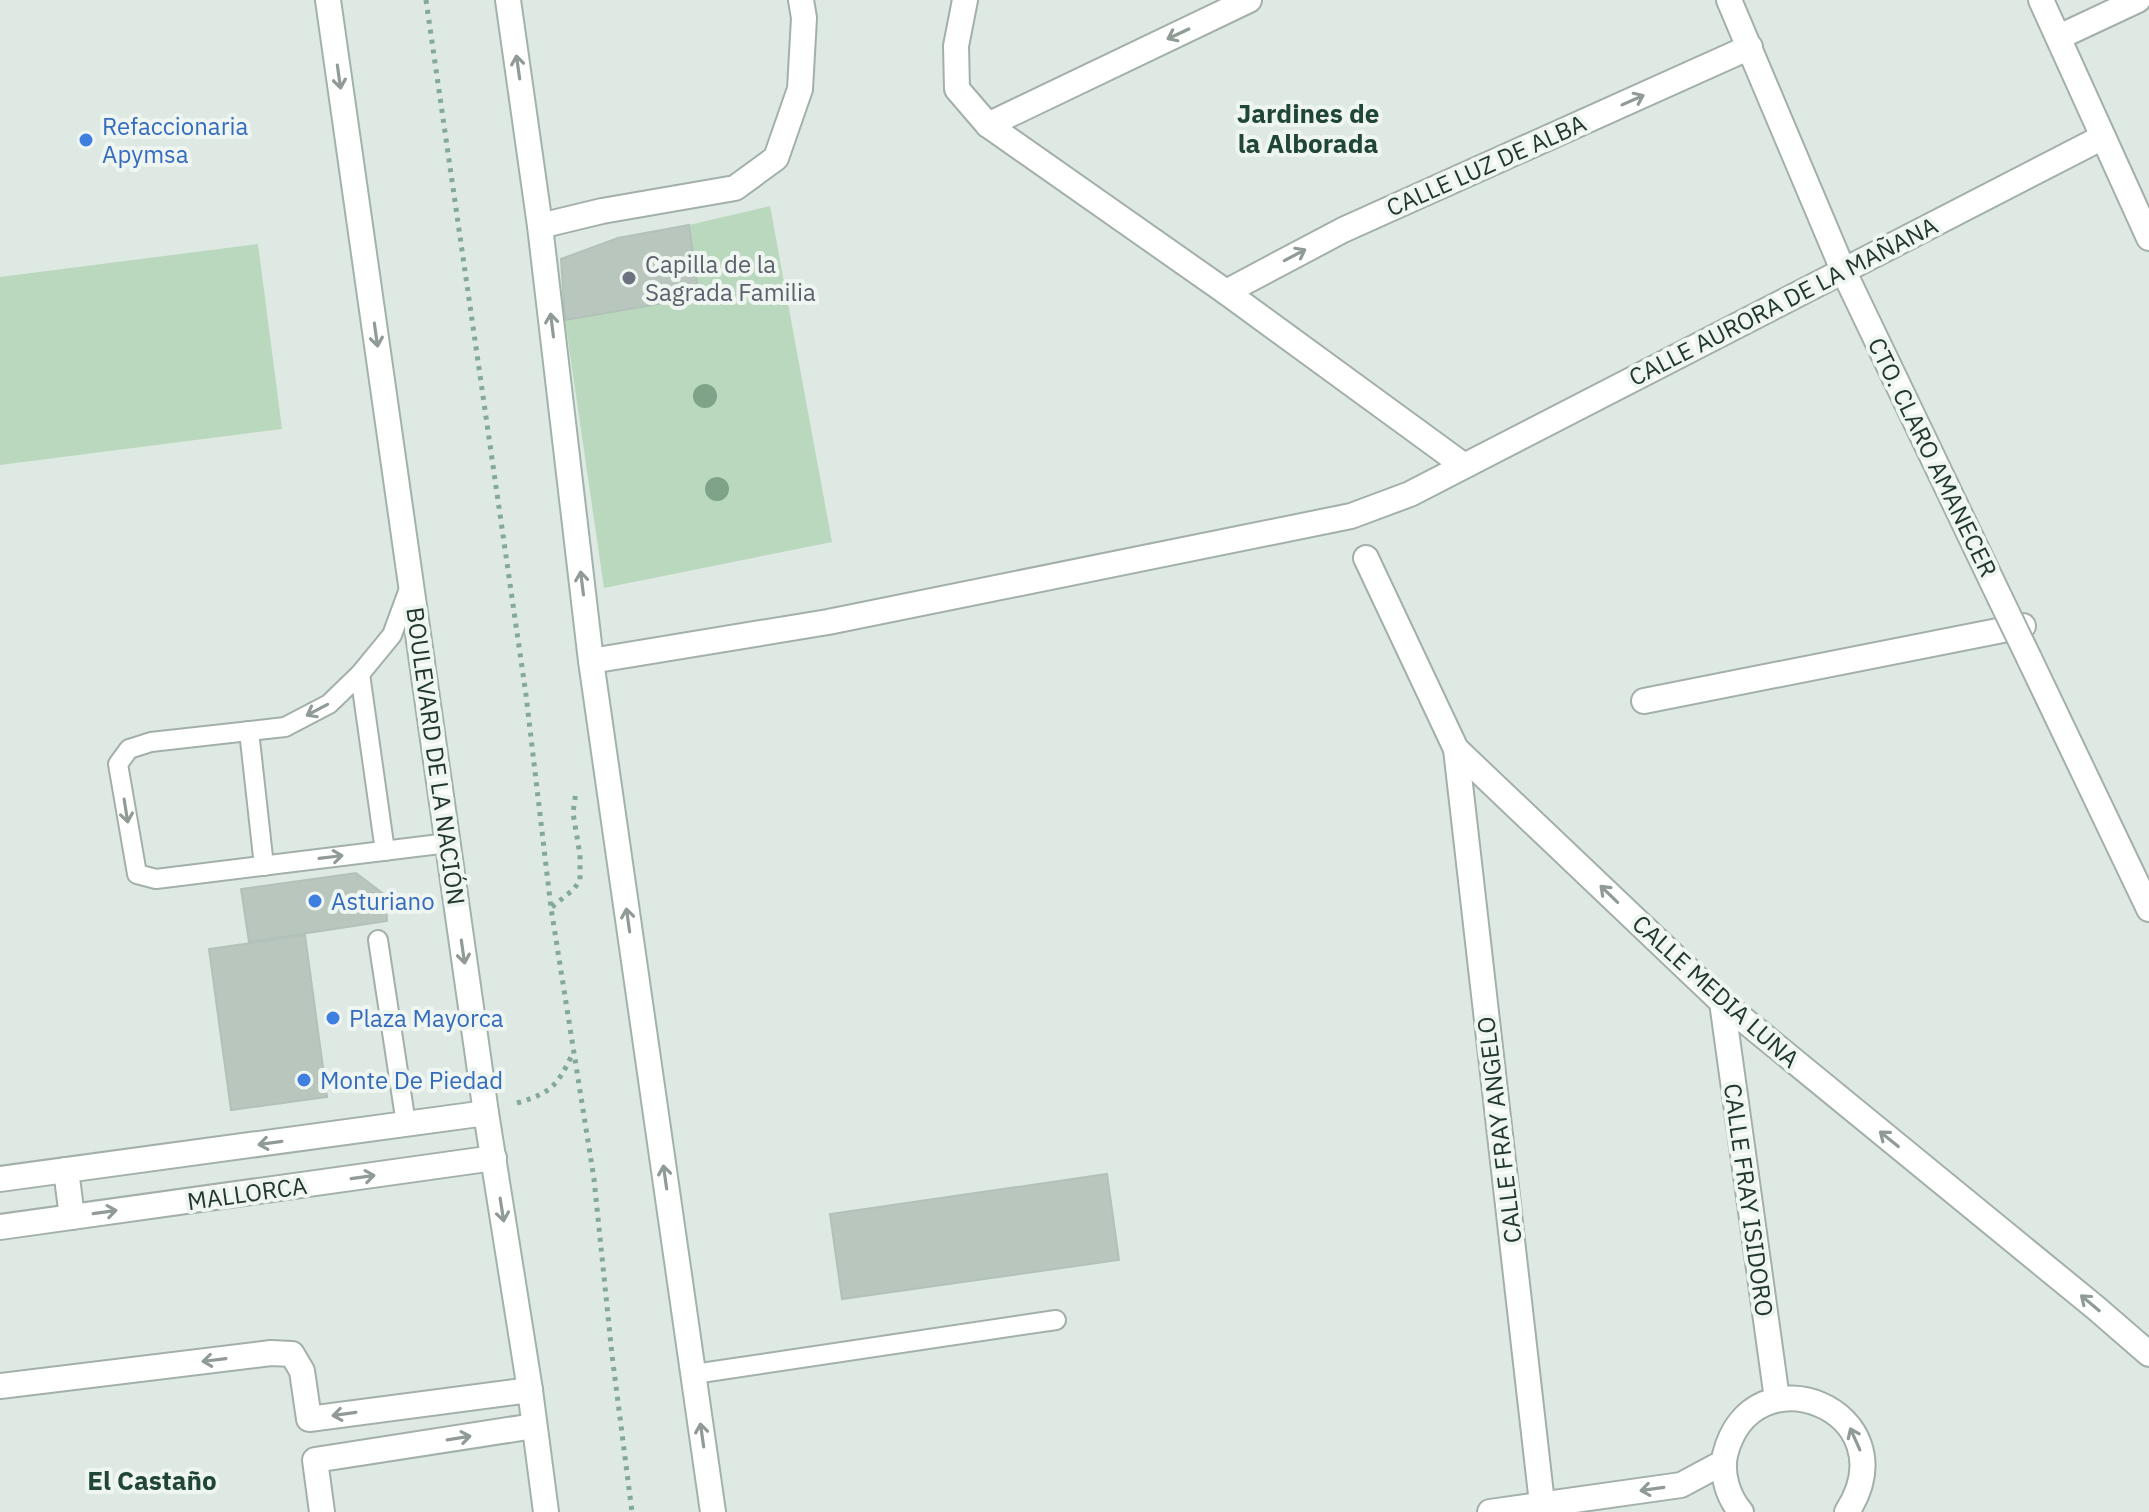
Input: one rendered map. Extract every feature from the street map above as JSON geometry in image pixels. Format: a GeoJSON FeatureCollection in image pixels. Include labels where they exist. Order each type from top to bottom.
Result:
{"type":"FeatureCollection","features":[{"type":"Feature","properties":{"kind":"street","name":"BOULEVARD DE LA NACIÓN"},"geometry":{"type":"LineString","coordinates":[[328,0],[486,1113],[546,1512]]}},
{"type":"Feature","properties":{"kind":"street"},"geometry":{"type":"LineString","coordinates":[[508,0],[540,226],[591,661],[713,1512]]}},
{"type":"Feature","properties":{"kind":"street"},"geometry":{"type":"LineString","coordinates":[[540,226],[602,211],[735,188],[776,158],[800,89],[804,18],[801,0]]}},
{"type":"Feature","properties":{"kind":"street"},"geometry":{"type":"LineString","coordinates":[[965,0],[956,46],[957,89],[988,125],[1226,292],[1463,465]]}},
{"type":"Feature","properties":{"kind":"street"},"geometry":{"type":"LineString","coordinates":[[988,125],[1249,0]]}},
{"type":"Feature","properties":{"kind":"street","name":"CTO. CLARO AMANECER"},"geometry":{"type":"LineString","coordinates":[[1729,0],[1843,270],[2149,909]]}},
{"type":"Feature","properties":{"kind":"street"},"geometry":{"type":"LineString","coordinates":[[2041,0],[2149,238]]}},
{"type":"Feature","properties":{"kind":"street"},"geometry":{"type":"LineString","coordinates":[[2059,37],[2138,0]]}},
{"type":"Feature","properties":{"kind":"street","name":"CALLE LUZ DE ALBA"},"geometry":{"type":"LineString","coordinates":[[1226,292],[1343,230],[1750,47]]}},
{"type":"Feature","properties":{"kind":"street","name":"CALLE AURORA DE LA MAÑANA"},"geometry":{"type":"LineString","coordinates":[[591,661],[828,622],[1351,516],[1410,494],[2103,137]]}},
{"type":"Feature","properties":{"kind":"street","name":"CALLE MEDIA LUNA"},"geometry":{"type":"LineString","coordinates":[[1366,558],[1456,749],[1722,1002],[2149,1354]]}},
{"type":"Feature","properties":{"kind":"street"},"geometry":{"type":"LineString","coordinates":[[1644,701],[2023,626]]}},
{"type":"Feature","properties":{"kind":"street","name":"CALLE FRAY ANGELO"},"geometry":{"type":"LineString","coordinates":[[1456,749],[1543,1508]]}},
{"type":"Feature","properties":{"kind":"street","name":"CALLE FRAY ISIDORO"},"geometry":{"type":"LineString","coordinates":[[1722,1002],[1777,1399]]}},
{"type":"Feature","properties":{"kind":"street","name":"MALLORCA"},"geometry":{"type":"LineString","coordinates":[[0,1179],[486,1113]]}},
{"type":"Feature","properties":{"kind":"street","name":"MALLORCA"},"geometry":{"type":"LineString","coordinates":[[0,1227],[494,1158]]}},
{"type":"Feature","properties":{"kind":"street"},"geometry":{"type":"LineString","coordinates":[[66,1170],[72,1217]]}},
{"type":"Feature","properties":{"kind":"street"},"geometry":{"type":"LineString","coordinates":[[0,1386],[271,1353],[292,1354],[302,1371],[309,1419],[530,1390]]}},
{"type":"Feature","properties":{"kind":"street"},"geometry":{"type":"LineString","coordinates":[[1741,1512],[1726,1485],[1724,1462],[1729,1441],[1740,1422],[1757,1408],[1777,1399],[1802,1398],[1827,1406],[1846,1422],[1859,1444],[1863,1469],[1858,1494],[1847,1512]]}},
{"type":"Feature","properties":{"kind":"street"},"geometry":{"type":"LineString","coordinates":[[322,1512],[315,1460],[534,1426]]}},
{"type":"Feature","properties":{"kind":"street"},"geometry":{"type":"LineString","coordinates":[[1490,1512],[1543,1508],[1681,1485],[1724,1462]]}},
{"type":"Feature","properties":{"kind":"lane"},"geometry":{"type":"LineString","coordinates":[[411,583],[392,635],[360,674],[329,704],[285,727],[151,742],[129,749],[118,764],[137,874],[156,879],[448,843]]}},
{"type":"Feature","properties":{"kind":"lane"},"geometry":{"type":"LineString","coordinates":[[360,674],[385,851]]}},
{"type":"Feature","properties":{"kind":"lane"},"geometry":{"type":"LineString","coordinates":[[249,731],[264,866]]}},
{"type":"Feature","properties":{"kind":"lane"},"geometry":{"type":"LineString","coordinates":[[378,940],[406,1124]]}},
{"type":"Feature","properties":{"kind":"lane"},"geometry":{"type":"LineString","coordinates":[[694,1374],[1056,1320]]}},
{"type":"Feature","properties":{"kind":"path"},"geometry":{"type":"LineString","coordinates":[[426,0],[526,695],[551,908],[594,1179],[632,1512]]}},
{"type":"Feature","properties":{"kind":"path"},"geometry":{"type":"LineString","coordinates":[[551,908],[580,880],[580,855],[573,813],[579,782],[593,773],[606,771]]}},
{"type":"Feature","properties":{"kind":"path"},"geometry":{"type":"LineString","coordinates":[[486,1113],[541,1096],[561,1079],[573,1054]]}},
{"type":"Feature","properties":{"kind":"green space"},"geometry":{"type":"Polygon","coordinates":[[[770,206],[832,542],[604,588],[565,320],[698,297],[689,225],[770,206]]]}},
{"type":"Feature","properties":{"kind":"green space"},"geometry":{"type":"Polygon","coordinates":[[[258,244],[282,429],[0,465],[0,277],[258,244]]]}},
{"type":"Feature","properties":{"kind":"building","name":"Capilla de la Sagrada Familia"},"geometry":{"type":"Polygon","coordinates":[[[689,225],[699,297],[565,320],[561,259],[618,238],[689,225]]]}},
{"type":"Feature","properties":{"kind":"building"},"geometry":{"type":"Polygon","coordinates":[[[356,873],[385,895],[387,921],[249,942],[241,889],[356,873]]]}},
{"type":"Feature","properties":{"kind":"building"},"geometry":{"type":"Polygon","coordinates":[[[305,935],[327,1097],[231,1110],[209,949],[305,935]]]}},
{"type":"Feature","properties":{"kind":"building"},"geometry":{"type":"Polygon","coordinates":[[[1107,1174],[1119,1260],[842,1299],[830,1214],[1107,1174]]]}},
{"type":"Feature","properties":{"kind":"place","name":"Refaccionaria Apymsa"},"geometry":{"type":"Point","coordinates":[86,140]}},
{"type":"Feature","properties":{"kind":"place","name":"Capilla de la Sagrada Familia"},"geometry":{"type":"Point","coordinates":[629,278]}},
{"type":"Feature","properties":{"kind":"place","name":"Asturiano"},"geometry":{"type":"Point","coordinates":[315,901]}},
{"type":"Feature","properties":{"kind":"place","name":"Plaza Mayorca"},"geometry":{"type":"Point","coordinates":[333,1018]}},
{"type":"Feature","properties":{"kind":"place","name":"Monte De Piedad"},"geometry":{"type":"Point","coordinates":[304,1080]}},
{"type":"Feature","properties":{"kind":"district","name":"Jardines de la Alborada"},"geometry":{"type":"Point","coordinates":[1308,128]}},
{"type":"Feature","properties":{"kind":"district","name":"El Castaño"},"geometry":{"type":"Point","coordinates":[152,1480]}}]}
